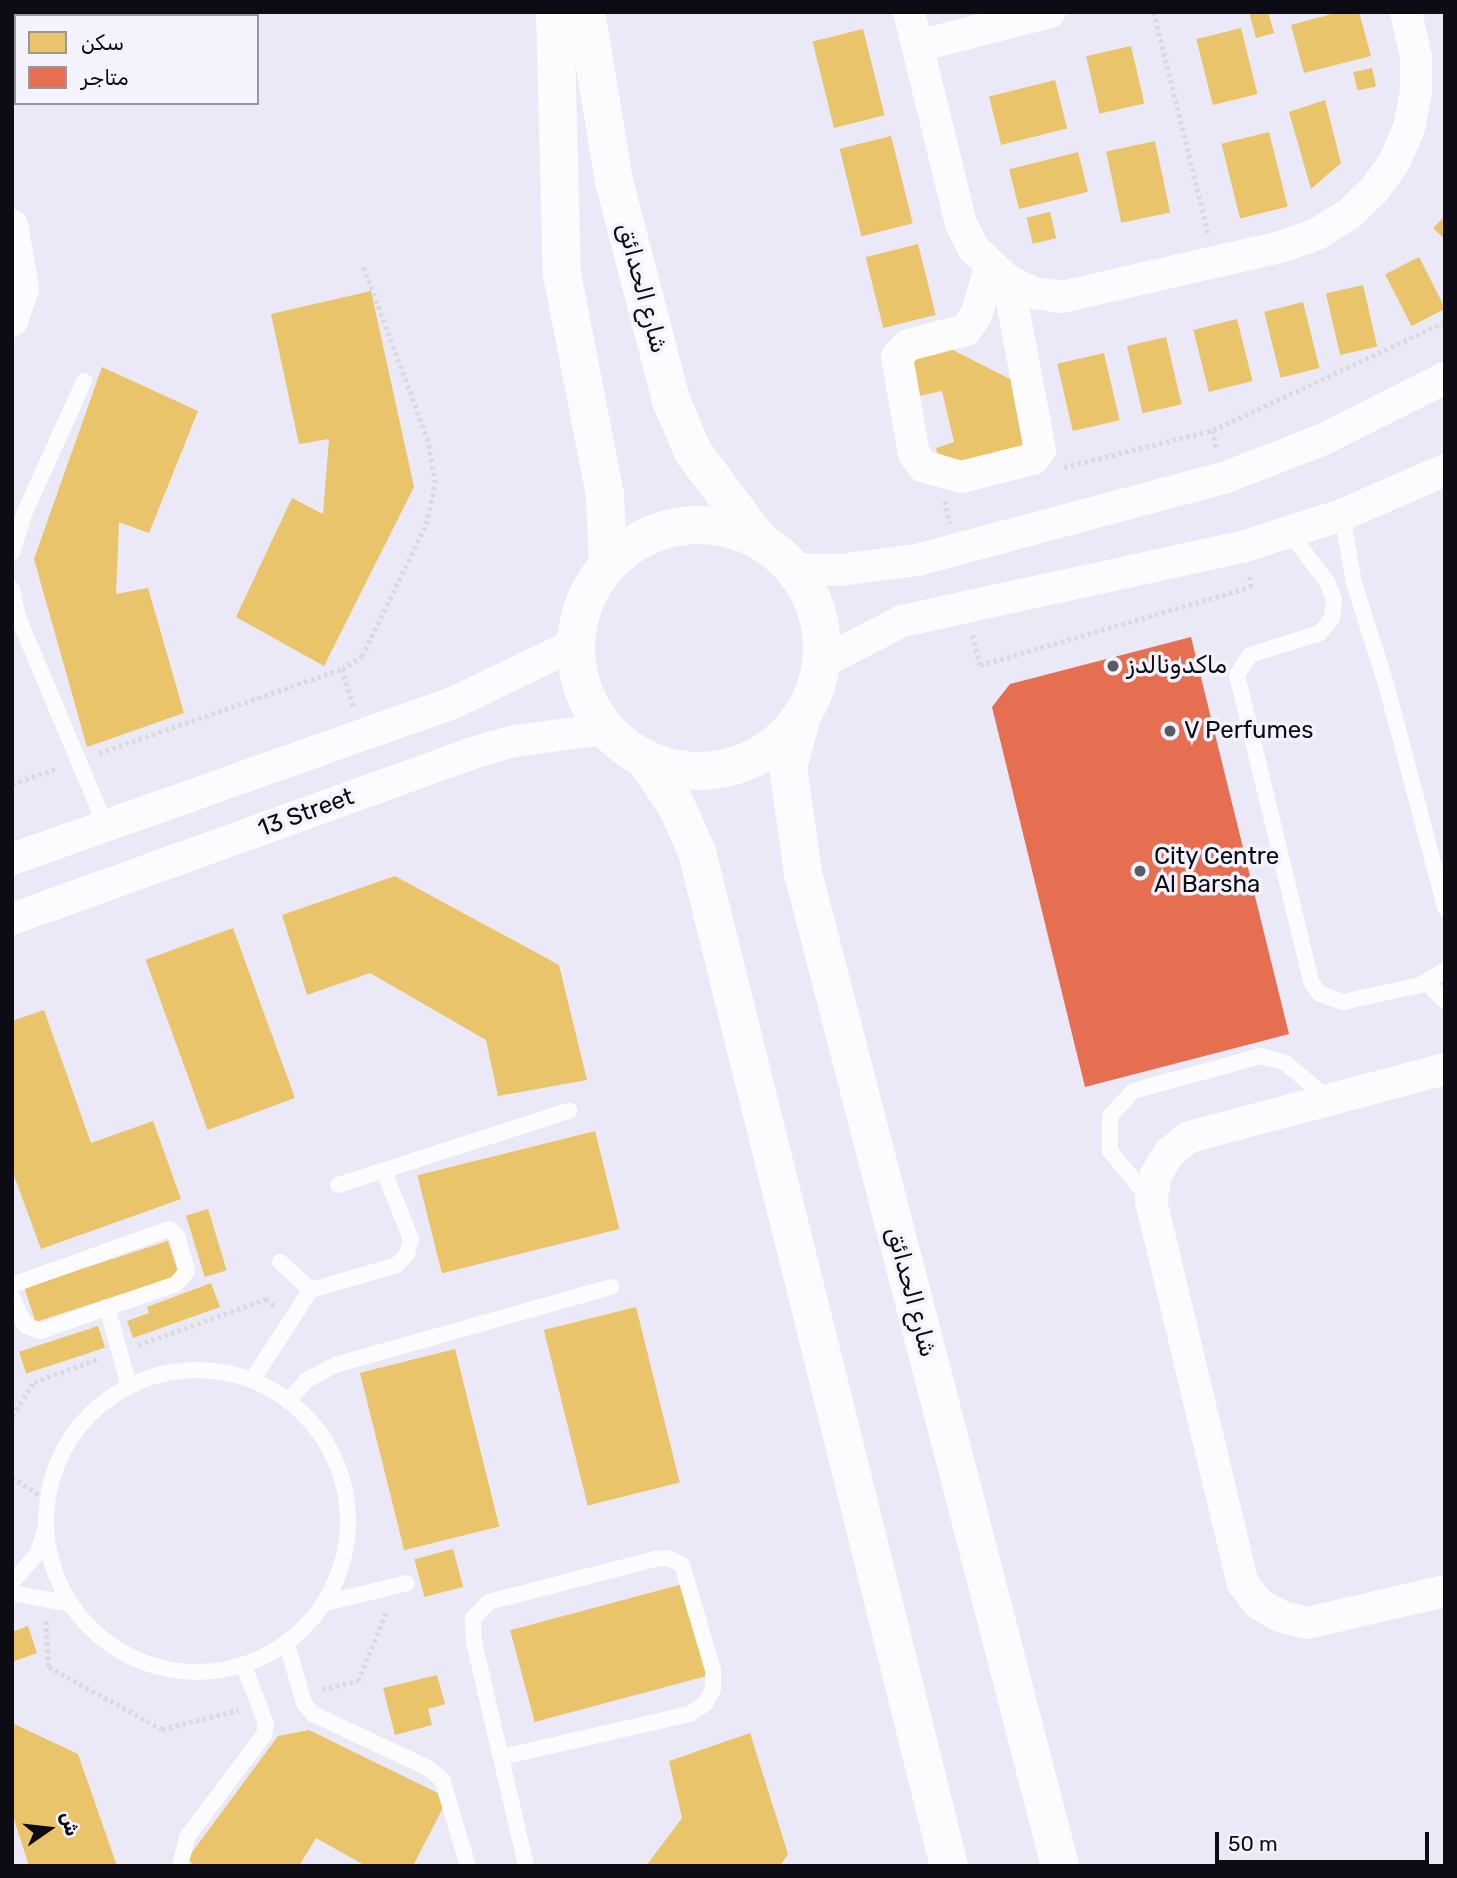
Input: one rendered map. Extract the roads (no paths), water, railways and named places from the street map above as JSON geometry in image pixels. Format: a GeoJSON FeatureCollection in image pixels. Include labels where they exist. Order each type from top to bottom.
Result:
{"type":"FeatureCollection","features":[{"type":"Feature","properties":{"kind":"street"},"geometry":{"type":"LineString","coordinates":[[555,12],[562,274],[605,495],[608,563]]}},
{"type":"Feature","properties":{"kind":"street","name":"شارع الحدائق"},"geometry":{"type":"LineString","coordinates":[[586,12],[614,181],[671,400],[693,452],[759,540]]}},
{"type":"Feature","properties":{"kind":"street"},"geometry":{"type":"LineString","coordinates":[[909,12],[961,224],[999,275],[1040,450],[1033,459],[961,477],[929,469],[914,454],[897,357],[908,345],[965,330],[999,275]]}},
{"type":"Feature","properties":{"kind":"street"},"geometry":{"type":"LineString","coordinates":[[918,46],[1050,12]]}},
{"type":"Feature","properties":{"kind":"street"},"geometry":{"type":"LineString","coordinates":[[999,275],[1034,293],[1062,297],[1215,261],[1317,233],[1348,215],[1374,190],[1404,139],[1416,92],[1416,57],[1406,12]]}},
{"type":"Feature","properties":{"kind":"street"},"geometry":{"type":"LineString","coordinates":[[12,225],[23,289],[14,318]]}},
{"type":"Feature","properties":{"kind":"street"},"geometry":{"type":"LineString","coordinates":[[793,569],[840,570],[925,558],[1224,478],[1324,439],[1445,378]]}},
{"type":"Feature","properties":{"kind":"street"},"geometry":{"type":"LineString","coordinates":[[821,663],[902,621],[1242,547],[1342,516],[1445,470]]}},
{"type":"Feature","properties":{"kind":"street"},"geometry":{"type":"LineString","coordinates":[[645,760],[684,771],[734,767],[774,746],[802,716],[821,663],[815,607],[793,569],[759,540],[709,524],[682,525],[654,532],[608,563],[587,595],[575,644],[579,680],[605,729],[645,760],[675,803],[697,852],[946,1863]]}},
{"type":"Feature","properties":{"kind":"street"},"geometry":{"type":"LineString","coordinates":[[12,859],[496,686],[575,644]]}},
{"type":"Feature","properties":{"kind":"street","name":"شارع الحدائق"},"geometry":{"type":"LineString","coordinates":[[802,716],[788,768],[803,873],[1056,1851]]}},
{"type":"Feature","properties":{"kind":"street","name":"13 Street"},"geometry":{"type":"LineString","coordinates":[[12,919],[470,754],[514,741],[605,729]]}},
{"type":"Feature","properties":{"kind":"street"},"geometry":{"type":"LineString","coordinates":[[1445,1069],[1189,1137],[1169,1153],[1156,1175],[1151,1201],[1243,1583],[1259,1604],[1282,1617],[1307,1623],[1445,1591]]}},
{"type":"Feature","properties":{"kind":"street"},"geometry":{"type":"LineString","coordinates":[[1056,1851],[1079,1866]]}},
{"type":"Feature","properties":{"kind":"lane"},"geometry":{"type":"LineString","coordinates":[[12,552],[24,514],[84,381]]}},
{"type":"Feature","properties":{"kind":"lane"},"geometry":{"type":"LineString","coordinates":[[1342,516],[1354,583],[1386,684],[1445,908]]}},
{"type":"Feature","properties":{"kind":"lane"},"geometry":{"type":"LineString","coordinates":[[1289,532],[1326,582],[1334,599],[1332,618],[1320,633],[1250,655],[1237,675],[1307,970],[1319,993],[1343,1002],[1427,983],[1445,970]]}},
{"type":"Feature","properties":{"kind":"lane"},"geometry":{"type":"LineString","coordinates":[[12,590],[18,617],[105,824]]}},
{"type":"Feature","properties":{"kind":"lane"},"geometry":{"type":"LineString","coordinates":[[1427,983],[1445,1001]]}},
{"type":"Feature","properties":{"kind":"lane"},"geometry":{"type":"LineString","coordinates":[[1151,1201],[1110,1151],[1110,1116],[1133,1091],[1261,1056],[1284,1062],[1329,1099]]}},
{"type":"Feature","properties":{"kind":"lane"},"geometry":{"type":"LineString","coordinates":[[338,1185],[569,1111]]}},
{"type":"Feature","properties":{"kind":"lane"},"geometry":{"type":"LineString","coordinates":[[252,1380],[289,1318],[311,1290],[397,1265],[407,1254],[411,1239],[384,1171]]}},
{"type":"Feature","properties":{"kind":"lane"},"geometry":{"type":"LineString","coordinates":[[12,1285],[163,1230],[174,1231],[185,1262],[183,1279],[40,1331],[25,1325],[12,1297]]}},
{"type":"Feature","properties":{"kind":"lane"},"geometry":{"type":"LineString","coordinates":[[279,1262],[311,1290]]}},
{"type":"Feature","properties":{"kind":"lane"},"geometry":{"type":"LineString","coordinates":[[288,1401],[307,1380],[335,1365],[611,1287]]}},
{"type":"Feature","properties":{"kind":"lane"},"geometry":{"type":"LineString","coordinates":[[107,1307],[129,1386]]}},
{"type":"Feature","properties":{"kind":"lane"},"geometry":{"type":"LineString","coordinates":[[190,1370],[252,1380],[288,1401],[314,1426],[334,1459],[345,1494],[348,1532],[343,1556],[325,1602],[287,1643],[244,1666],[205,1673],[179,1671],[128,1657],[96,1634],[70,1604],[54,1568],[46,1529],[47,1500],[63,1452],[80,1425],[102,1403],[129,1386],[190,1370]]}},
{"type":"Feature","properties":{"kind":"lane"},"geometry":{"type":"LineString","coordinates":[[12,1582],[37,1555],[46,1529]]}},
{"type":"Feature","properties":{"kind":"lane"},"geometry":{"type":"LineString","coordinates":[[502,1757],[690,1714],[710,1697],[713,1670],[687,1572],[669,1558],[489,1602],[473,1618],[471,1630],[526,1866]]}},
{"type":"Feature","properties":{"kind":"lane"},"geometry":{"type":"LineString","coordinates":[[325,1602],[402,1584]]}},
{"type":"Feature","properties":{"kind":"lane"},"geometry":{"type":"LineString","coordinates":[[12,1593],[44,1596],[70,1604]]}},
{"type":"Feature","properties":{"kind":"lane"},"geometry":{"type":"LineString","coordinates":[[287,1643],[301,1694],[313,1714],[435,1772],[446,1788],[468,1866]]}},
{"type":"Feature","properties":{"kind":"lane"},"geometry":{"type":"LineString","coordinates":[[180,1866],[187,1837],[264,1735],[266,1724],[244,1666]]}},
{"type":"Feature","properties":{"kind":"place","name":"ماكدونالدز"},"geometry":{"type":"Point","coordinates":[1113,666]}},
{"type":"Feature","properties":{"kind":"place","name":"V Perfumes"},"geometry":{"type":"Point","coordinates":[1170,731]}},
{"type":"Feature","properties":{"kind":"place","name":"City Centre Al Barsha"},"geometry":{"type":"Point","coordinates":[1140,871]}}]}
